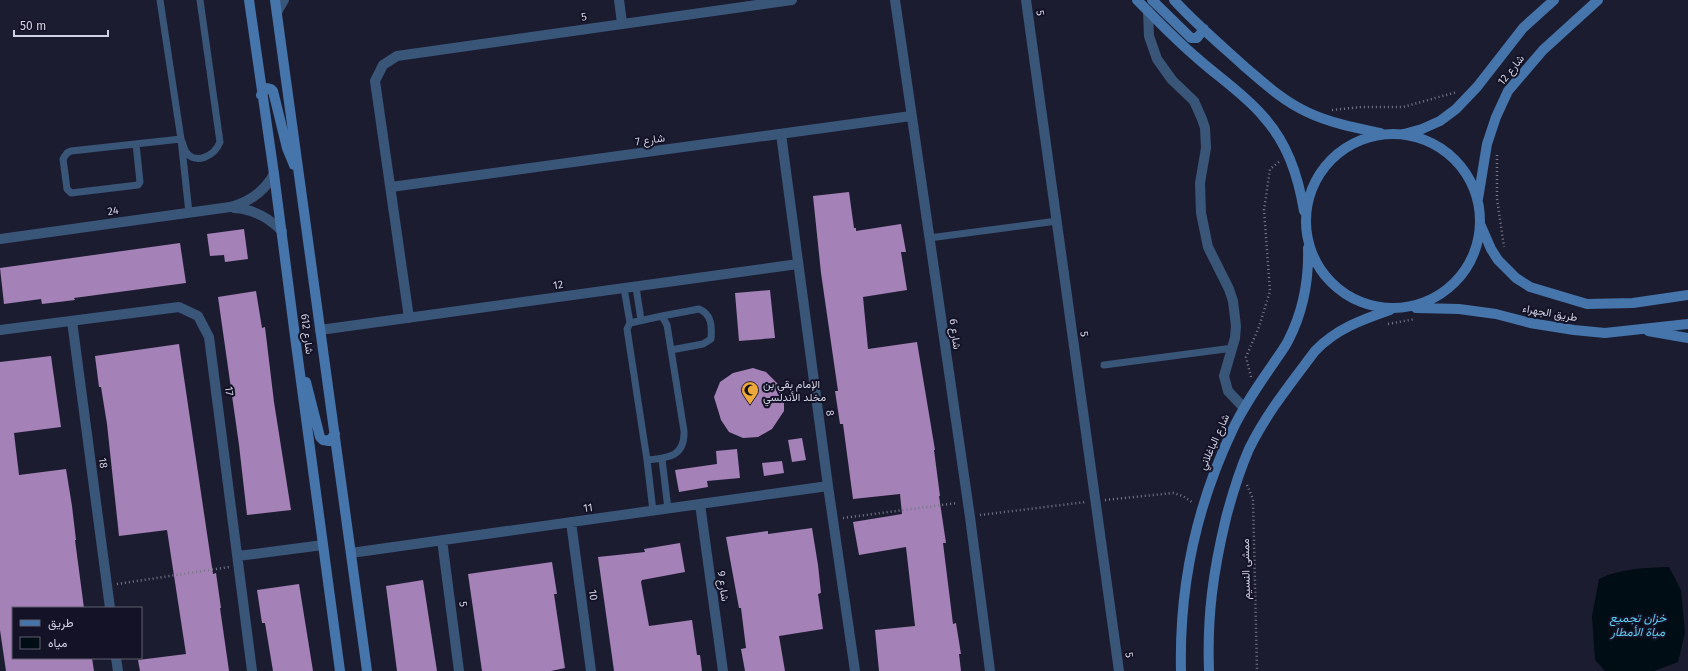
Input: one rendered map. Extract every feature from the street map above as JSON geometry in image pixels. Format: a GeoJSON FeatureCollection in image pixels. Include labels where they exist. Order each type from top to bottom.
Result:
{"type":"FeatureCollection","features":[{"type":"Feature","properties":{"kind":"street","name":"شارع 612"},"geometry":{"type":"LineString","coordinates":[[249,0],[261,94],[282,231],[340,671]]}},
{"type":"Feature","properties":{"kind":"street","name":"شارع 612"},"geometry":{"type":"LineString","coordinates":[[275,0],[367,671]]}},
{"type":"Feature","properties":{"kind":"street"},"geometry":{"type":"LineString","coordinates":[[277,12],[284,0]]}},
{"type":"Feature","properties":{"kind":"street"},"geometry":{"type":"LineString","coordinates":[[619,0],[622,23]]}},
{"type":"Feature","properties":{"kind":"street","name":"5"},"geometry":{"type":"LineString","coordinates":[[391,187],[375,81],[383,65],[397,56],[792,0]]}},
{"type":"Feature","properties":{"kind":"street","name":"شارع 6"},"geometry":{"type":"LineString","coordinates":[[895,0],[990,671]]}},
{"type":"Feature","properties":{"kind":"street","name":"5"},"geometry":{"type":"LineString","coordinates":[[1026,0],[1119,671]]}},
{"type":"Feature","properties":{"kind":"street"},"geometry":{"type":"LineString","coordinates":[[1137,0],[1195,57],[1262,114],[1277,133],[1297,176],[1306,222]]}},
{"type":"Feature","properties":{"kind":"street"},"geometry":{"type":"LineString","coordinates":[[1152,0],[1191,38],[1197,38],[1204,29]]}},
{"type":"Feature","properties":{"kind":"street"},"geometry":{"type":"LineString","coordinates":[[1174,0],[1204,29],[1280,96],[1296,107],[1328,120],[1386,134],[1420,138],[1436,146],[1450,156],[1462,169],[1468,179],[1477,201],[1480,223],[1478,240],[1472,256],[1464,271],[1453,284],[1440,295],[1430,300],[1408,307],[1395,309],[1355,322],[1333,335],[1315,352],[1269,414],[1241,468],[1220,540],[1212,583],[1208,627],[1209,671]]}},
{"type":"Feature","properties":{"kind":"street","name":"شارع 12"},"geometry":{"type":"LineString","coordinates":[[1402,135],[1422,129],[1440,121],[1456,109],[1477,87],[1523,28],[1554,0]]}},
{"type":"Feature","properties":{"kind":"street","name":"شارع 12"},"geometry":{"type":"LineString","coordinates":[[1477,201],[1487,144],[1496,118],[1508,92],[1543,50],[1598,0]]}},
{"type":"Feature","properties":{"kind":"street"},"geometry":{"type":"LineString","coordinates":[[1148,11],[1149,36],[1157,59],[1172,80],[1194,101],[1204,124],[1206,148],[1200,184],[1201,213],[1208,247],[1229,289],[1233,302],[1236,326],[1233,348],[1225,371],[1225,380],[1228,391],[1244,408]]}},
{"type":"Feature","properties":{"kind":"street"},"geometry":{"type":"LineString","coordinates":[[261,94],[267,88],[273,91],[287,148],[300,179]]}},
{"type":"Feature","properties":{"kind":"street","name":"شارع 7"},"geometry":{"type":"LineString","coordinates":[[391,187],[911,116]]}},
{"type":"Feature","properties":{"kind":"street","name":"8"},"geometry":{"type":"LineString","coordinates":[[781,134],[828,486],[855,671]]}},
{"type":"Feature","properties":{"kind":"street"},"geometry":{"type":"LineString","coordinates":[[1306,222],[1307,206],[1311,190],[1328,162],[1355,143],[1370,137],[1386,134]]}},
{"type":"Feature","properties":{"kind":"street","name":"24"},"geometry":{"type":"LineString","coordinates":[[0,239],[239,205],[256,196],[263,190],[274,174]]}},
{"type":"Feature","properties":{"kind":"street"},"geometry":{"type":"LineString","coordinates":[[391,187],[409,318]]}},
{"type":"Feature","properties":{"kind":"street","name":"24"},"geometry":{"type":"LineString","coordinates":[[230,207],[258,213],[267,218],[282,231]]}},
{"type":"Feature","properties":{"kind":"street","name":"شارع الباغلاني"},"geometry":{"type":"LineString","coordinates":[[1181,671],[1184,592],[1194,537],[1210,482],[1223,449],[1244,408],[1287,342],[1298,318],[1306,292],[1309,265],[1306,222]]}},
{"type":"Feature","properties":{"kind":"street","name":"طريق الجهراء"},"geometry":{"type":"LineString","coordinates":[[1480,223],[1490,249],[1498,260],[1516,278],[1530,287],[1587,304],[1633,303],[1688,295]]}},
{"type":"Feature","properties":{"kind":"street"},"geometry":{"type":"LineString","coordinates":[[1307,238],[1318,266],[1338,289],[1351,298],[1365,304],[1379,308],[1395,309]]}},
{"type":"Feature","properties":{"kind":"street","name":"12"},"geometry":{"type":"LineString","coordinates":[[320,330],[798,264]]}},
{"type":"Feature","properties":{"kind":"street","name":"17"},"geometry":{"type":"LineString","coordinates":[[0,330],[179,307],[198,316],[210,337],[252,671]]}},
{"type":"Feature","properties":{"kind":"street","name":"طريق الجهراء"},"geometry":{"type":"LineString","coordinates":[[1408,307],[1459,308],[1496,314],[1530,323],[1574,330],[1606,333],[1688,324]]}},
{"type":"Feature","properties":{"kind":"street","name":"18"},"geometry":{"type":"LineString","coordinates":[[72,321],[110,607]]}},
{"type":"Feature","properties":{"kind":"street"},"geometry":{"type":"LineString","coordinates":[[1636,329],[1688,338]]}},
{"type":"Feature","properties":{"kind":"street"},"geometry":{"type":"LineString","coordinates":[[296,344],[320,437],[323,440],[329,441],[334,434]]}},
{"type":"Feature","properties":{"kind":"street","name":"11"},"geometry":{"type":"LineString","coordinates":[[351,553],[828,486]]}},
{"type":"Feature","properties":{"kind":"street","name":"شارع 9"},"geometry":{"type":"LineString","coordinates":[[700,504],[723,671]]}},
{"type":"Feature","properties":{"kind":"street","name":"10"},"geometry":{"type":"LineString","coordinates":[[571,522],[591,671]]}},
{"type":"Feature","properties":{"kind":"street","name":"5"},"geometry":{"type":"LineString","coordinates":[[442,540],[459,671]]}},
{"type":"Feature","properties":{"kind":"street"},"geometry":{"type":"LineString","coordinates":[[239,560],[323,545]]}},
{"type":"Feature","properties":{"kind":"street"},"geometry":{"type":"LineString","coordinates":[[116,659],[118,671]]}},
{"type":"Feature","properties":{"kind":"lane"},"geometry":{"type":"LineString","coordinates":[[160,0],[181,139],[189,213]]}},
{"type":"Feature","properties":{"kind":"lane"},"geometry":{"type":"LineString","coordinates":[[181,139],[186,152],[200,158],[211,155],[215,152],[220,142],[200,0]]}},
{"type":"Feature","properties":{"kind":"lane"},"geometry":{"type":"LineString","coordinates":[[136,144],[140,182],[138,185],[71,193],[67,189],[63,159],[67,153],[72,151],[181,139]]}},
{"type":"Feature","properties":{"kind":"lane"},"geometry":{"type":"LineString","coordinates":[[929,238],[1057,221]]}},
{"type":"Feature","properties":{"kind":"lane"},"geometry":{"type":"LineString","coordinates":[[636,287],[641,320]]}},
{"type":"Feature","properties":{"kind":"lane"},"geometry":{"type":"LineString","coordinates":[[624,288],[630,323],[627,329],[647,460],[653,511]]}},
{"type":"Feature","properties":{"kind":"lane"},"geometry":{"type":"LineString","coordinates":[[630,323],[699,309],[705,311],[712,326],[710,339],[703,344],[671,350]]}},
{"type":"Feature","properties":{"kind":"lane"},"geometry":{"type":"LineString","coordinates":[[647,460],[662,459],[674,455],[684,442],[667,325],[662,316]]}},
{"type":"Feature","properties":{"kind":"lane"},"geometry":{"type":"LineString","coordinates":[[1104,365],[1233,348]]}},
{"type":"Feature","properties":{"kind":"lane"},"geometry":{"type":"LineString","coordinates":[[662,459],[668,509]]}},
{"type":"Feature","properties":{"kind":"path"},"geometry":{"type":"LineString","coordinates":[[1330,110],[1403,107],[1477,87]]}},
{"type":"Feature","properties":{"kind":"path"},"geometry":{"type":"LineString","coordinates":[[1498,152],[1497,199],[1506,253]]}},
{"type":"Feature","properties":{"kind":"path"},"geometry":{"type":"LineString","coordinates":[[1254,392],[1246,357],[1259,327],[1270,291],[1264,210],[1270,169],[1288,154]]}},
{"type":"Feature","properties":{"kind":"path"},"geometry":{"type":"LineString","coordinates":[[1385,324],[1422,318]]}},
{"type":"Feature","properties":{"kind":"path","name":"ممشى النسيم"},"geometry":{"type":"LineString","coordinates":[[1241,468],[1253,499],[1257,671]]}},
{"type":"Feature","properties":{"kind":"path"},"geometry":{"type":"LineString","coordinates":[[833,519],[967,502]]}},
{"type":"Feature","properties":{"kind":"path"},"geometry":{"type":"LineString","coordinates":[[107,586],[239,560]]}},
{"type":"Feature","properties":{"kind":"water","name":"خزان تجميع مياة الأمطار"},"geometry":{"type":"Polygon","coordinates":[[[1669,567],[1681,590],[1685,633],[1678,662],[1654,671],[1605,671],[1595,660],[1592,616],[1599,579],[1607,575],[1624,571],[1642,568],[1669,567]]]}},
{"type":"Feature","properties":{"kind":"building"},"geometry":{"type":"Polygon","coordinates":[[[849,192],[854,228],[856,228],[856,231],[901,224],[906,252],[901,252],[907,290],[863,297],[868,349],[917,342],[935,450],[939,496],[946,543],[943,543],[953,624],[956,623],[961,654],[959,654],[961,671],[879,671],[875,630],[915,626],[906,547],[859,555],[853,522],[902,514],[900,494],[853,499],[843,424],[840,424],[835,391],[838,391],[821,273],[813,196],[849,192]]]}},
{"type":"Feature","properties":{"kind":"building"},"geometry":{"type":"Polygon","coordinates":[[[244,229],[248,259],[225,262],[224,255],[210,256],[207,234],[244,229]]]}},
{"type":"Feature","properties":{"kind":"building"},"geometry":{"type":"Polygon","coordinates":[[[180,243],[186,283],[74,298],[75,300],[42,304],[41,299],[4,304],[0,268],[180,243]]]}},
{"type":"Feature","properties":{"kind":"building"},"geometry":{"type":"Polygon","coordinates":[[[770,290],[775,338],[739,341],[735,293],[770,290]]]}},
{"type":"Feature","properties":{"kind":"building"},"geometry":{"type":"Polygon","coordinates":[[[256,291],[262,328],[265,327],[274,402],[291,510],[247,515],[239,445],[218,297],[256,291]]]}},
{"type":"Feature","properties":{"kind":"building"},"geometry":{"type":"Polygon","coordinates":[[[179,344],[213,574],[216,573],[229,671],[140,671],[138,660],[186,654],[167,530],[119,536],[107,424],[101,387],[99,387],[95,356],[179,344]]]}},
{"type":"Feature","properties":{"kind":"building"},"geometry":{"type":"Polygon","coordinates":[[[51,356],[61,427],[14,433],[19,475],[66,469],[84,607],[12,607],[12,659],[92,659],[94,671],[6,671],[0,630],[0,362],[51,356]]]}},
{"type":"Feature","properties":{"kind":"building","name":"الإمام بقي بن مخلد الأندلسي"},"geometry":{"type":"Polygon","coordinates":[[[753,368],[766,372],[781,387],[784,399],[784,411],[772,429],[758,437],[743,438],[729,432],[721,420],[714,397],[720,382],[733,373],[753,368]]]}},
{"type":"Feature","properties":{"kind":"building"},"geometry":{"type":"Polygon","coordinates":[[[802,438],[806,460],[792,462],[788,440],[802,438]]]}},
{"type":"Feature","properties":{"kind":"building"},"geometry":{"type":"Polygon","coordinates":[[[737,449],[740,478],[707,481],[708,487],[679,492],[675,470],[717,464],[716,451],[737,449]]]}},
{"type":"Feature","properties":{"kind":"building"},"geometry":{"type":"Polygon","coordinates":[[[782,461],[784,473],[764,476],[762,463],[782,461]]]}},
{"type":"Feature","properties":{"kind":"building"},"geometry":{"type":"Polygon","coordinates":[[[812,528],[818,565],[821,593],[818,594],[823,629],[779,636],[785,671],[745,671],[741,649],[746,648],[741,608],[739,608],[726,537],[768,531],[768,534],[812,528]]]}},
{"type":"Feature","properties":{"kind":"building"},"geometry":{"type":"Polygon","coordinates":[[[680,543],[685,572],[642,580],[641,582],[649,626],[692,620],[697,655],[700,655],[702,671],[614,671],[598,557],[645,552],[644,549],[680,543]]]}},
{"type":"Feature","properties":{"kind":"building"},"geometry":{"type":"Polygon","coordinates":[[[552,562],[557,594],[554,594],[565,668],[551,671],[482,671],[468,574],[552,562]]]}},
{"type":"Feature","properties":{"kind":"building"},"geometry":{"type":"Polygon","coordinates":[[[423,580],[437,671],[397,671],[386,586],[423,580]]]}},
{"type":"Feature","properties":{"kind":"building"},"geometry":{"type":"Polygon","coordinates":[[[299,584],[313,671],[273,671],[265,623],[262,623],[257,590],[299,584]]]}},
{"type":"Feature","properties":{"kind":"place","name":"الإمام بقي بن مخلد الأندلسي"},"geometry":{"type":"Point","coordinates":[750,405]}}]}
